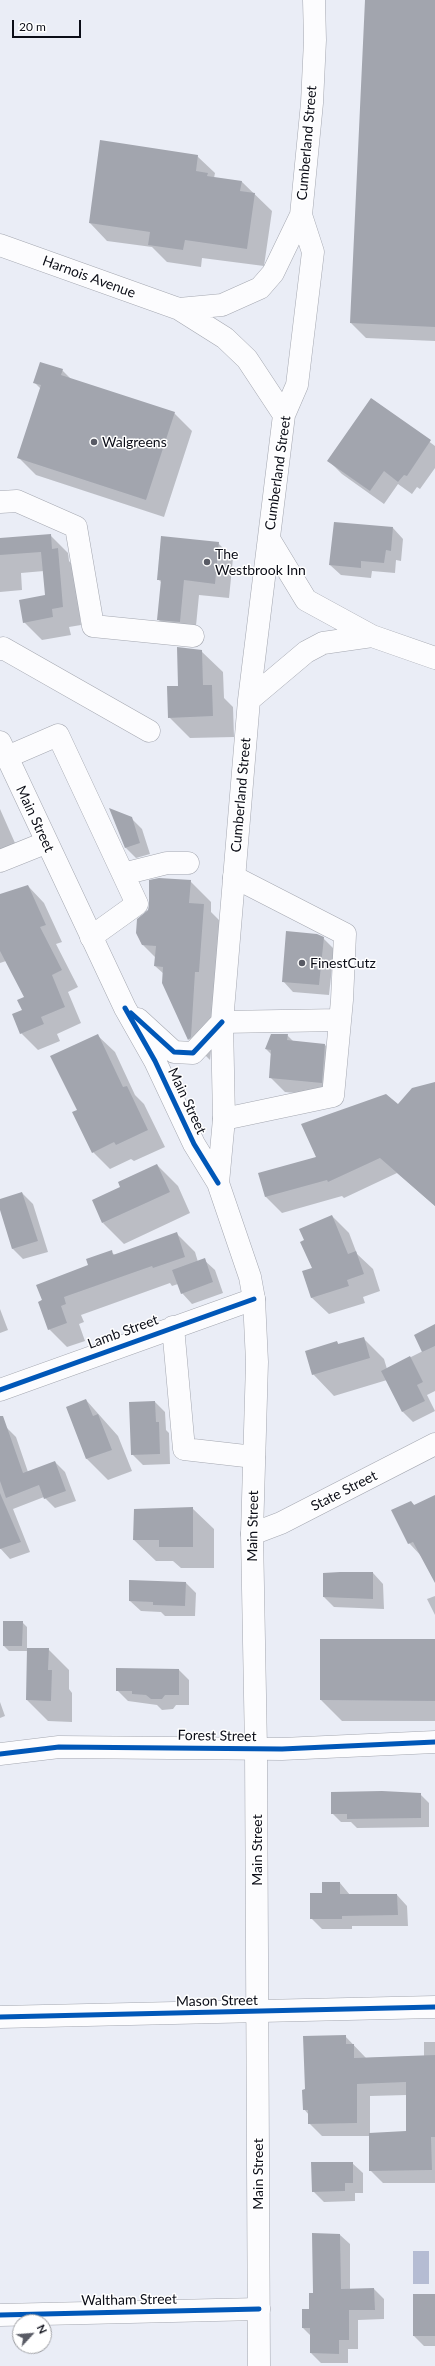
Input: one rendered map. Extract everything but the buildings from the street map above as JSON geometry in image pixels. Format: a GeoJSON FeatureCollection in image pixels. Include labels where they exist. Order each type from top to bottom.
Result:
{"type":"FeatureCollection","features":[{"type":"Feature","properties":{"kind":"main road","name":"Cumberland Street"},"geometry":{"type":"LineString","coordinates":[[218,1183],[224,1119],[222,1022],[249,700],[270,539],[284,415],[297,385],[313,252],[301,215],[312,103],[314,0]]}},
{"type":"Feature","properties":{"kind":"main road","name":"Harnois Avenue"},"geometry":{"type":"LineString","coordinates":[[179,309],[222,305],[260,288],[273,273],[301,215]]}},
{"type":"Feature","properties":{"kind":"main road","name":"Harnois Avenue"},"geometry":{"type":"LineString","coordinates":[[0,245],[179,309],[225,338],[247,359],[284,415]]}},
{"type":"Feature","properties":{"kind":"main road"},"geometry":{"type":"LineString","coordinates":[[0,502],[17,501],[76,527],[93,626],[193,636]]}},
{"type":"Feature","properties":{"kind":"main road"},"geometry":{"type":"LineString","coordinates":[[270,539],[306,600],[372,636],[435,658]]}},
{"type":"Feature","properties":{"kind":"main road"},"geometry":{"type":"LineString","coordinates":[[249,700],[306,652],[323,643],[372,636]]}},
{"type":"Feature","properties":{"kind":"main road"},"geometry":{"type":"LineString","coordinates":[[0,649],[3,648],[149,731]]}},
{"type":"Feature","properties":{"kind":"main road"},"geometry":{"type":"LineString","coordinates":[[3,750],[58,735],[137,904],[92,937]]}},
{"type":"Feature","properties":{"kind":"main road","name":"Main Street"},"geometry":{"type":"LineString","coordinates":[[3,750],[45,843],[92,937],[125,1008],[155,1061],[194,1144],[218,1183],[250,1277],[254,1299],[257,1362],[252,1534],[256,1749],[259,2366]]}},
{"type":"Feature","properties":{"kind":"main road"},"geometry":{"type":"LineString","coordinates":[[0,861],[45,843]]}},
{"type":"Feature","properties":{"kind":"main road"},"geometry":{"type":"LineString","coordinates":[[123,874],[167,863],[188,863]]}},
{"type":"Feature","properties":{"kind":"main road"},"geometry":{"type":"LineString","coordinates":[[224,1119],[333,1096],[340,1020],[345,934],[234,877]]}},
{"type":"Feature","properties":{"kind":"main road"},"geometry":{"type":"LineString","coordinates":[[125,1008],[174,1052],[193,1053],[222,1022],[340,1020]]}},
{"type":"Feature","properties":{"kind":"main road","name":"Lamb Street"},"geometry":{"type":"LineString","coordinates":[[0,1390],[172,1327],[254,1299]]}},
{"type":"Feature","properties":{"kind":"main road"},"geometry":{"type":"LineString","coordinates":[[172,1327],[184,1449],[254,1457]]}},
{"type":"Feature","properties":{"kind":"main road","name":"State Street"},"geometry":{"type":"LineString","coordinates":[[252,1534],[281,1523],[435,1444]]}},
{"type":"Feature","properties":{"kind":"main road","name":"Forest Street"},"geometry":{"type":"LineString","coordinates":[[0,1754],[59,1747],[256,1749],[435,1742]]}},
{"type":"Feature","properties":{"kind":"main road","name":"Mason Street"},"geometry":{"type":"LineString","coordinates":[[0,2017],[435,2007]]}},
{"type":"Feature","properties":{"kind":"main road","name":"Waltham Street"},"geometry":{"type":"LineString","coordinates":[[0,2315],[259,2309]]}},
{"type":"Feature","properties":{"kind":"water"},"geometry":{"type":"Polygon","coordinates":[[[413,2251],[429,2251],[429,2284],[413,2284],[413,2251]]]}},
{"type":"Feature","properties":{"kind":"cycle path"},"geometry":{"type":"LineString","coordinates":[[125,1008],[155,1061],[194,1144],[218,1183]]}},
{"type":"Feature","properties":{"kind":"cycle path"},"geometry":{"type":"LineString","coordinates":[[131,1013],[174,1052],[193,1053],[222,1022]]}},
{"type":"Feature","properties":{"kind":"cycle path"},"geometry":{"type":"LineString","coordinates":[[0,1390],[254,1299]]}},
{"type":"Feature","properties":{"kind":"cycle path"},"geometry":{"type":"LineString","coordinates":[[0,1754],[59,1747],[282,1749],[435,1742]]}},
{"type":"Feature","properties":{"kind":"cycle path"},"geometry":{"type":"LineString","coordinates":[[0,2017],[435,2007]]}},
{"type":"Feature","properties":{"kind":"cycle path"},"geometry":{"type":"LineString","coordinates":[[0,2315],[259,2309]]}},
{"type":"Feature","properties":{"kind":"place","name":"Walgreens"},"geometry":{"type":"Point","coordinates":[94,442]}},
{"type":"Feature","properties":{"kind":"place","name":"The Westbrook Inn"},"geometry":{"type":"Point","coordinates":[207,562]}},
{"type":"Feature","properties":{"kind":"place","name":"FinestCutz"},"geometry":{"type":"Point","coordinates":[302,963]}}]}
